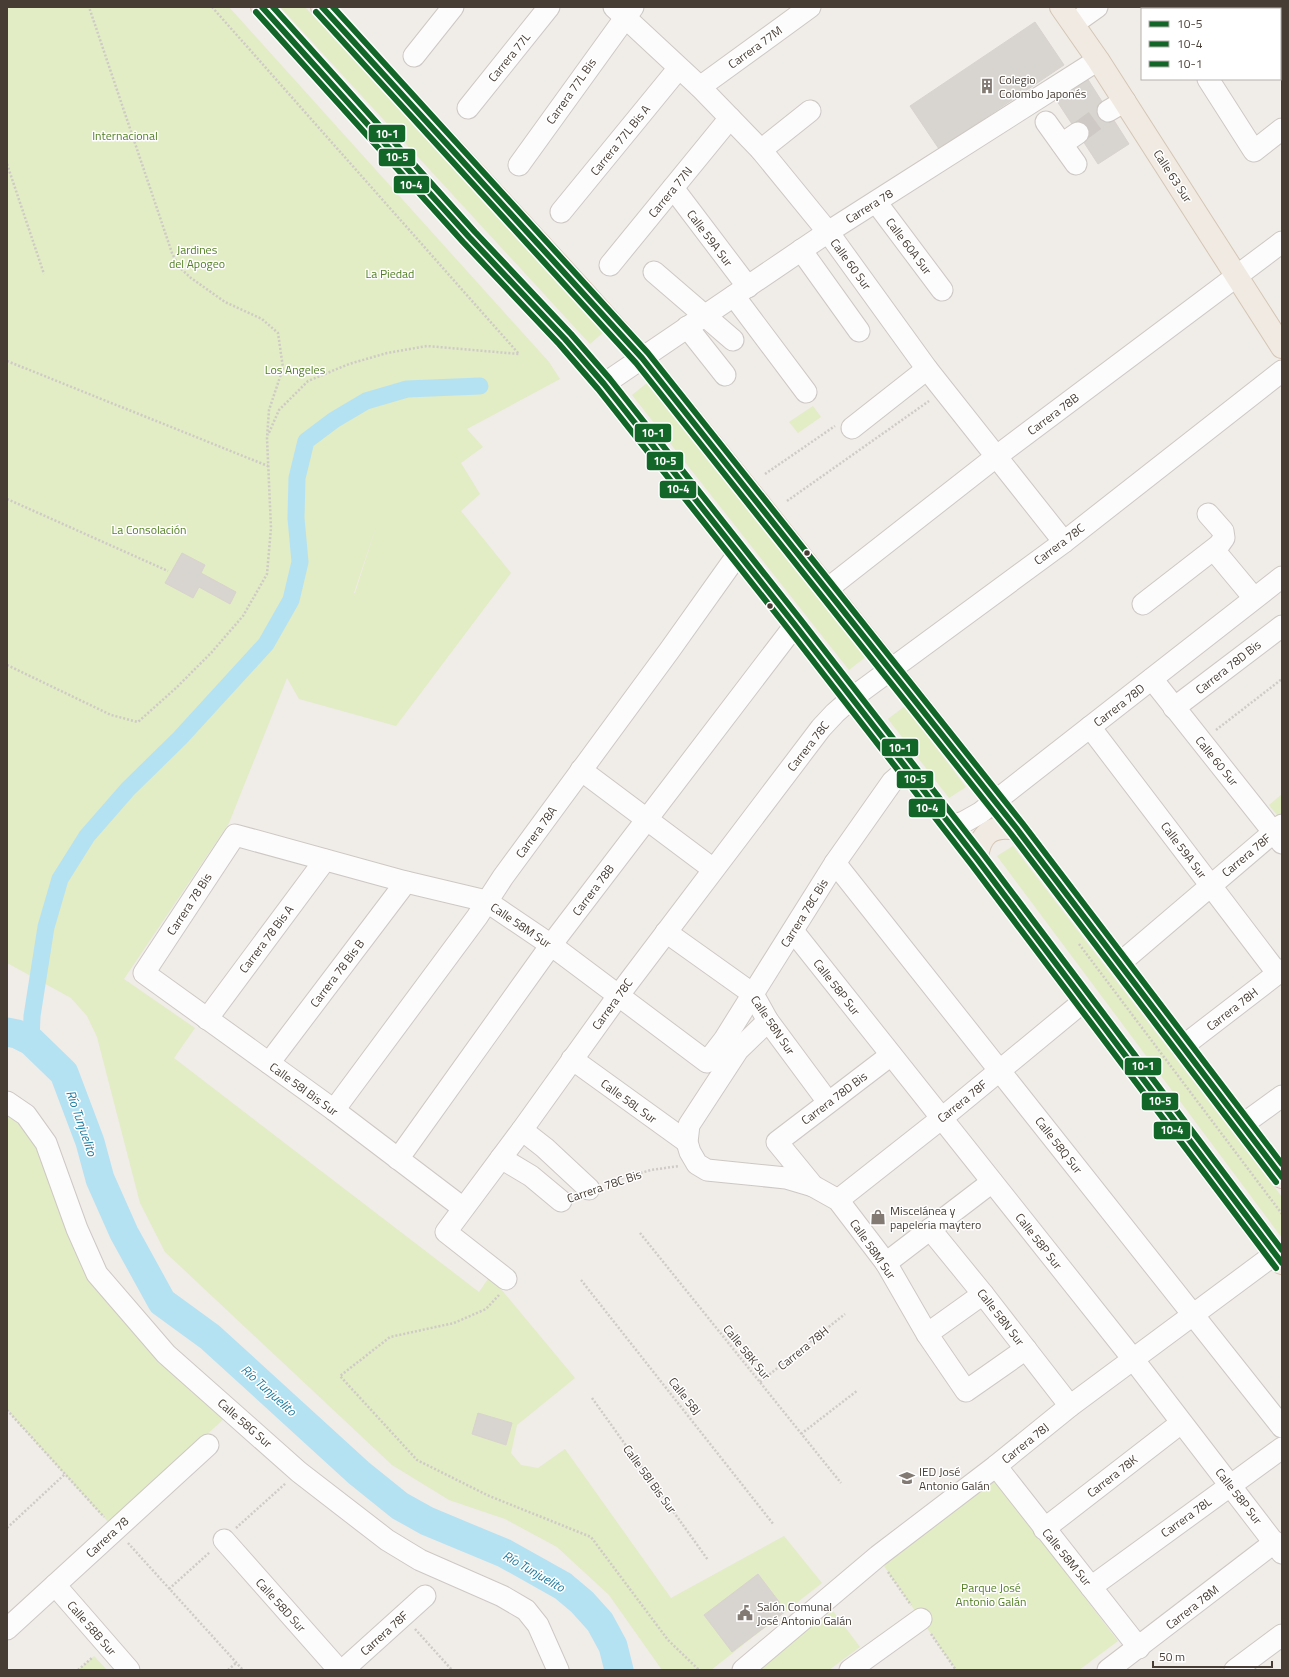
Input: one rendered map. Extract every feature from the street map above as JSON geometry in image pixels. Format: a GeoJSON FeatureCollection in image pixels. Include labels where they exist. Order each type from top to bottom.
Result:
{"type":"FeatureCollection","features":[{"type":"Feature","properties":{"kind":"main road"},"geometry":{"type":"LineString","coordinates":[[262,7],[469,237],[556,329],[604,384],[795,625],[977,859],[1278,1258]]}},
{"type":"Feature","properties":{"kind":"main road"},"geometry":{"type":"LineString","coordinates":[[322,7],[642,358],[1017,829],[1282,1178]]}},
{"type":"Feature","properties":{"kind":"main road","name":"Calle 63 Sur"},"geometry":{"type":"LineString","coordinates":[[1067,15],[1098,60],[1116,106],[1236,275],[1282,347]]}},
{"type":"Feature","properties":{"kind":"main road"},"geometry":{"type":"LineString","coordinates":[[977,859],[978,847],[984,837],[993,830],[1005,827],[1017,829]]}},
{"type":"Feature","properties":{"kind":"street"},"geometry":{"type":"LineString","coordinates":[[414,56],[453,7]]}},
{"type":"Feature","properties":{"kind":"street","name":"Carrera 77L"},"geometry":{"type":"LineString","coordinates":[[468,108],[549,7]]}},
{"type":"Feature","properties":{"kind":"street","name":"Carrera 77M"},"geometry":{"type":"LineString","coordinates":[[700,87],[810,7]]}},
{"type":"Feature","properties":{"kind":"street"},"geometry":{"type":"LineString","coordinates":[[1067,15],[1097,7]]}},
{"type":"Feature","properties":{"kind":"street","name":"Calle 60 Sur"},"geometry":{"type":"LineString","coordinates":[[624,10],[678,69],[700,87],[761,150],[828,232],[923,372],[997,456],[1064,542]]}},
{"type":"Feature","properties":{"kind":"street","name":"Carrera 77L Bis"},"geometry":{"type":"LineString","coordinates":[[519,165],[624,10]]}},
{"type":"Feature","properties":{"kind":"street","name":"Carrera 78"},"geometry":{"type":"LineString","coordinates":[[604,384],[828,232],[1098,60]]}},
{"type":"Feature","properties":{"kind":"street","name":"Carrera 77L Bis A"},"geometry":{"type":"LineString","coordinates":[[561,212],[678,69]]}},
{"type":"Feature","properties":{"kind":"street"},"geometry":{"type":"LineString","coordinates":[[1209,80],[1254,151],[1282,129]]}},
{"type":"Feature","properties":{"kind":"street"},"geometry":{"type":"LineString","coordinates":[[761,150],[810,111]]}},
{"type":"Feature","properties":{"kind":"street","name":"Carrera 77N"},"geometry":{"type":"LineString","coordinates":[[610,265],[730,118]]}},
{"type":"Feature","properties":{"kind":"street"},"geometry":{"type":"LineString","coordinates":[[1046,122],[1070,138],[1076,164]]}},
{"type":"Feature","properties":{"kind":"street","name":"Calle 59A Sur"},"geometry":{"type":"LineString","coordinates":[[673,188],[806,392]]}},
{"type":"Feature","properties":{"kind":"street","name":"Calle 60A Sur"},"geometry":{"type":"LineString","coordinates":[[876,202],[942,290]]}},
{"type":"Feature","properties":{"kind":"street","name":"Carrera 78B"},"geometry":{"type":"LineString","coordinates":[[826,590],[997,456],[1236,275],[1282,242]]}},
{"type":"Feature","properties":{"kind":"street"},"geometry":{"type":"LineString","coordinates":[[801,250],[859,331]]}},
{"type":"Feature","properties":{"kind":"street"},"geometry":{"type":"LineString","coordinates":[[654,272],[696,322],[725,375]]}},
{"type":"Feature","properties":{"kind":"street"},"geometry":{"type":"LineString","coordinates":[[696,322],[733,340]]}},
{"type":"Feature","properties":{"kind":"street","name":"Carrera 78C"},"geometry":{"type":"LineString","coordinates":[[506,1279],[446,1232],[522,1130],[618,996],[821,728],[852,698],[1064,542],[1282,371]]}},
{"type":"Feature","properties":{"kind":"street"},"geometry":{"type":"LineString","coordinates":[[852,428],[923,372]]}},
{"type":"Feature","properties":{"kind":"street"},"geometry":{"type":"LineString","coordinates":[[1143,604],[1219,545],[1224,538],[1223,531],[1208,514]]}},
{"type":"Feature","properties":{"kind":"street"},"geometry":{"type":"LineString","coordinates":[[1214,550],[1254,598]]}},
{"type":"Feature","properties":{"kind":"street","name":"Carrera 78A"},"geometry":{"type":"LineString","coordinates":[[334,1110],[486,901],[520,842],[580,770],[665,648],[738,554]]}},
{"type":"Feature","properties":{"kind":"street","name":"Carrera 78D"},"geometry":{"type":"LineString","coordinates":[[951,826],[964,822],[995,802],[1282,577]]}},
{"type":"Feature","properties":{"kind":"street","name":"Carrera 78B"},"geometry":{"type":"LineString","coordinates":[[398,1159],[551,945],[795,625]]}},
{"type":"Feature","properties":{"kind":"street","name":"Carrera 78D Bis"},"geometry":{"type":"LineString","coordinates":[[1174,708],[1282,626]]}},
{"type":"Feature","properties":{"kind":"street","name":"Calle 60 Sur"},"geometry":{"type":"LineString","coordinates":[[1152,679],[1200,741],[1279,834]]}},
{"type":"Feature","properties":{"kind":"street","name":"Calle 59A Sur"},"geometry":{"type":"LineString","coordinates":[[1090,727],[1211,886],[1280,972]]}},
{"type":"Feature","properties":{"kind":"street","name":"Carrera 78C Bis"},"geometry":{"type":"LineString","coordinates":[[707,1062],[731,1045],[753,994],[835,863],[892,782],[907,769]]}},
{"type":"Feature","properties":{"kind":"street"},"geometry":{"type":"LineString","coordinates":[[580,770],[713,869]]}},
{"type":"Feature","properties":{"kind":"street","name":"Carrera 78F"},"geometry":{"type":"LineString","coordinates":[[1119,964],[1211,886],[1279,834]]}},
{"type":"Feature","properties":{"kind":"street","name":"Calle 58M Sur"},"geometry":{"type":"LineString","coordinates":[[235,835],[406,882],[486,901],[551,945],[707,1062]]}},
{"type":"Feature","properties":{"kind":"street","name":"Carrera 78 Bis"},"geometry":{"type":"LineString","coordinates":[[144,973],[235,835]]}},
{"type":"Feature","properties":{"kind":"street","name":"Carrera 78 Bis A"},"geometry":{"type":"LineString","coordinates":[[207,1019],[326,860]]}},
{"type":"Feature","properties":{"kind":"street","name":"Calle 58Q Sur"},"geometry":{"type":"LineString","coordinates":[[835,863],[1282,1427]]}},
{"type":"Feature","properties":{"kind":"street","name":"Carrera 78 Bis B"},"geometry":{"type":"LineString","coordinates":[[269,1063],[406,882]]}},
{"type":"Feature","properties":{"kind":"street","name":"Calle 58P Sur"},"geometry":{"type":"LineString","coordinates":[[793,931],[1133,1359],[1279,1548]]}},
{"type":"Feature","properties":{"kind":"street","name":"Calle 58N Sur"},"geometry":{"type":"LineString","coordinates":[[666,932],[753,994],[768,1020],[828,1102]]}},
{"type":"Feature","properties":{"kind":"street","name":"Carrera 78H"},"geometry":{"type":"LineString","coordinates":[[1182,1047],[1280,972]]}},
{"type":"Feature","properties":{"kind":"street","name":"Calle 58I Bis Sur"},"geometry":{"type":"LineString","coordinates":[[144,973],[334,1110],[463,1208]]}},
{"type":"Feature","properties":{"kind":"street","name":"Carrera 78F"},"geometry":{"type":"LineString","coordinates":[[838,1200],[942,1118],[1084,1001]]}},
{"type":"Feature","properties":{"kind":"street"},"geometry":{"type":"LineString","coordinates":[[768,1020],[731,1045],[689,1125],[687,1142],[690,1152],[697,1164],[707,1170],[786,1178],[812,1186]]}},
{"type":"Feature","properties":{"kind":"street","name":"Carrera 78D Bis"},"geometry":{"type":"LineString","coordinates":[[777,1142],[891,1055]]}},
{"type":"Feature","properties":{"kind":"street","name":"Calle 58L Sur"},"geometry":{"type":"LineString","coordinates":[[572,1059],[687,1142]]}},
{"type":"Feature","properties":{"kind":"street"},"geometry":{"type":"LineString","coordinates":[[1242,1125],[1282,1096]]}},
{"type":"Feature","properties":{"kind":"street","name":"Calle 58G Sur"},"geometry":{"type":"LineString","coordinates":[[7,1102],[26,1115],[46,1143],[77,1229],[97,1274],[166,1354],[299,1472],[387,1540],[420,1560],[451,1572],[502,1596],[526,1610],[538,1625],[558,1670]]}},
{"type":"Feature","properties":{"kind":"street"},"geometry":{"type":"LineString","coordinates":[[522,1130],[545,1148],[589,1189]]}},
{"type":"Feature","properties":{"kind":"street","name":"Calle 58M Sur"},"geometry":{"type":"LineString","coordinates":[[777,1142],[812,1186],[838,1200],[886,1263],[927,1334],[966,1391],[1026,1349]]}},
{"type":"Feature","properties":{"kind":"street"},"geometry":{"type":"LineString","coordinates":[[501,1158],[531,1176],[561,1201]]}},
{"type":"Feature","properties":{"kind":"street"},"geometry":{"type":"LineString","coordinates":[[886,1263],[992,1182]]}},
{"type":"Feature","properties":{"kind":"street","name":"Calle 58N Sur"},"geometry":{"type":"LineString","coordinates":[[930,1229],[983,1294],[1070,1406]]}},
{"type":"Feature","properties":{"kind":"street","name":"Carrera 78J"},"geometry":{"type":"LineString","coordinates":[[743,1670],[878,1556],[996,1466],[1070,1406],[1193,1314],[1278,1258]]}},
{"type":"Feature","properties":{"kind":"street"},"geometry":{"type":"LineString","coordinates":[[927,1334],[983,1294]]}},
{"type":"Feature","properties":{"kind":"street","name":"Carrera 78K"},"geometry":{"type":"LineString","coordinates":[[1044,1529],[1181,1423]]}},
{"type":"Feature","properties":{"kind":"street","name":"Carrera 78"},"geometry":{"type":"LineString","coordinates":[[7,1629],[208,1445]]}},
{"type":"Feature","properties":{"kind":"street","name":"Carrera 78L"},"geometry":{"type":"LineString","coordinates":[[1091,1587],[1230,1484],[1282,1448]]}},
{"type":"Feature","properties":{"kind":"street","name":"Calle 58M Sur"},"geometry":{"type":"LineString","coordinates":[[996,1466],[1139,1648]]}},
{"type":"Feature","properties":{"kind":"street","name":"Calle 58D Sur"},"geometry":{"type":"LineString","coordinates":[[224,1540],[339,1670]]}},
{"type":"Feature","properties":{"kind":"street","name":"Carrera 78M"},"geometry":{"type":"LineString","coordinates":[[1108,1670],[1279,1548]]}},
{"type":"Feature","properties":{"kind":"street","name":"Calle 58B Sur"},"geometry":{"type":"LineString","coordinates":[[55,1585],[130,1670]]}},
{"type":"Feature","properties":{"kind":"street","name":"Carrera 78F"},"geometry":{"type":"LineString","coordinates":[[343,1670],[425,1596]]}},
{"type":"Feature","properties":{"kind":"street"},"geometry":{"type":"LineString","coordinates":[[850,1670],[921,1619]]}},
{"type":"Feature","properties":{"kind":"street"},"geometry":{"type":"LineString","coordinates":[[1240,1669],[1282,1635]]}},
{"type":"Feature","properties":{"kind":"path"},"geometry":{"type":"LineString","coordinates":[[7,665],[111,715],[138,722],[176,688],[210,653],[242,616],[267,574],[271,528],[267,438],[269,410],[283,368],[278,333],[262,319],[225,302],[191,278],[179,267],[172,253],[89,7]]}},
{"type":"Feature","properties":{"kind":"path"},"geometry":{"type":"LineString","coordinates":[[212,7],[518,354],[426,346],[387,353],[349,364],[308,381],[279,410],[267,438]]}},
{"type":"Feature","properties":{"kind":"path"},"geometry":{"type":"LineString","coordinates":[[1281,61],[1282,65]]}},
{"type":"Feature","properties":{"kind":"path"},"geometry":{"type":"LineString","coordinates":[[7,164],[44,274]]}},
{"type":"Feature","properties":{"kind":"path"},"geometry":{"type":"LineString","coordinates":[[7,361],[268,466]]}},
{"type":"Feature","properties":{"kind":"path"},"geometry":{"type":"LineString","coordinates":[[787,501],[934,397],[923,372]]}},
{"type":"Feature","properties":{"kind":"path"},"geometry":{"type":"LineString","coordinates":[[7,499],[168,571]]}},
{"type":"Feature","properties":{"kind":"path"},"geometry":{"type":"LineString","coordinates":[[1200,741],[1282,679]]}},
{"type":"Feature","properties":{"kind":"path"},"geometry":{"type":"LineString","coordinates":[[1078,942],[1282,1214]]}},
{"type":"Feature","properties":{"kind":"path","name":"Carrera 78C Bis"},"geometry":{"type":"LineString","coordinates":[[589,1189],[618,1178],[651,1170],[697,1164]]}},
{"type":"Feature","properties":{"kind":"path","name":"Calle 58K Sur"},"geometry":{"type":"LineString","coordinates":[[640,1233],[841,1482]]}},
{"type":"Feature","properties":{"kind":"path"},"geometry":{"type":"LineString","coordinates":[[506,1279],[498,1297],[486,1309],[454,1323],[390,1337],[340,1376],[417,1460],[487,1495],[591,1536],[668,1640],[699,1670]]}},
{"type":"Feature","properties":{"kind":"path","name":"Calle 58J"},"geometry":{"type":"LineString","coordinates":[[582,1280],[774,1525]]}},
{"type":"Feature","properties":{"kind":"path","name":"Carrera 78H"},"geometry":{"type":"LineString","coordinates":[[760,1382],[845,1314]]}},
{"type":"Feature","properties":{"kind":"path"},"geometry":{"type":"LineString","coordinates":[[801,1434],[858,1390]]}},
{"type":"Feature","properties":{"kind":"path","name":"Calle 58I Bis Sur"},"geometry":{"type":"LineString","coordinates":[[592,1398],[708,1560]]}},
{"type":"Feature","properties":{"kind":"path"},"geometry":{"type":"LineString","coordinates":[[7,1528],[65,1474]]}},
{"type":"Feature","properties":{"kind":"path"},"geometry":{"type":"LineString","coordinates":[[402,1616],[452,1670]]}},
{"type":"Feature","properties":{"kind":"path"},"geometry":{"type":"LineString","coordinates":[[228,1670],[236,1663]]}},
{"type":"Feature","properties":{"kind":"green space"},"geometry":{"type":"Polygon","coordinates":[[[7,7],[229,7],[549,362],[560,379],[467,429],[483,447],[461,463],[480,494],[461,511],[511,573],[396,726],[299,699],[287,678],[229,823],[124,979],[195,1028],[174,1058],[479,1292],[490,1276],[575,1378],[517,1425],[511,1453],[521,1465],[538,1468],[565,1449],[671,1598],[784,1536],[822,1583],[711,1670],[662,1670],[609,1595],[557,1547],[505,1519],[449,1500],[392,1465],[165,1252],[140,1203],[97,1037],[87,1016],[71,998],[9,964],[7,965],[7,7]],[[376,527],[354,593],[355,593],[376,527]]]}},
{"type":"Feature","properties":{"kind":"green space"},"geometry":{"type":"Polygon","coordinates":[[[280,7],[305,7],[606,330],[590,344],[280,7]]]}},
{"type":"Feature","properties":{"kind":"green space"},"geometry":{"type":"Polygon","coordinates":[[[647,383],[867,656],[849,670],[632,395],[647,383]]]}},
{"type":"Feature","properties":{"kind":"green space"},"geometry":{"type":"Polygon","coordinates":[[[813,406],[821,417],[798,433],[789,422],[813,406]]]}},
{"type":"Feature","properties":{"kind":"green space"},"geometry":{"type":"Polygon","coordinates":[[[905,706],[966,787],[949,798],[888,719],[905,706]]]}},
{"type":"Feature","properties":{"kind":"green space"},"geometry":{"type":"Polygon","coordinates":[[[1282,794],[1282,817],[1280,819],[1269,805],[1282,794]]]}},
{"type":"Feature","properties":{"kind":"green space"},"geometry":{"type":"Polygon","coordinates":[[[1013,846],[1282,1197],[1282,1238],[997,856],[1013,846]]]}},
{"type":"Feature","properties":{"kind":"green space"},"geometry":{"type":"Polygon","coordinates":[[[7,1112],[24,1125],[45,1159],[87,1267],[226,1417],[109,1523],[7,1410],[7,1112]]]}},
{"type":"Feature","properties":{"kind":"green space","name":"Parque José Antonio Galán"},"geometry":{"type":"Polygon","coordinates":[[[995,1480],[1118,1641],[1079,1670],[956,1670],[882,1563],[995,1480]]]}},
{"type":"Feature","properties":{"kind":"green space"},"geometry":{"type":"Polygon","coordinates":[[[833,1611],[860,1647],[829,1670],[751,1670],[833,1611]]]}},
{"type":"Feature","properties":{"kind":"green space"},"geometry":{"type":"Polygon","coordinates":[[[94,1656],[107,1670],[78,1670],[94,1656]]]}},
{"type":"Feature","properties":{"kind":"building","name":"Colegio Colombo Japonés"},"geometry":{"type":"Polygon","coordinates":[[[1035,22],[1064,65],[939,149],[910,106],[1035,22]]]}},
{"type":"Feature","properties":{"kind":"building"},"geometry":{"type":"Polygon","coordinates":[[[1087,78],[1129,144],[1098,164],[1055,98],[1087,78]]]}},
{"type":"Feature","properties":{"kind":"building"},"geometry":{"type":"Polygon","coordinates":[[[182,553],[205,565],[201,573],[236,592],[230,604],[199,587],[193,598],[165,583],[182,553]]]}},
{"type":"Feature","properties":{"kind":"building"},"geometry":{"type":"Polygon","coordinates":[[[478,1413],[512,1423],[506,1445],[472,1434],[478,1413]]]}},
{"type":"Feature","properties":{"kind":"building","name":"Salón Comunal José Antonio Galán"},"geometry":{"type":"Polygon","coordinates":[[[758,1574],[786,1611],[732,1652],[704,1615],[758,1574]]]}},
{"type":"Feature","properties":{"kind":"waterway"},"geometry":{"type":"LineString","coordinates":[[31,1041],[32,1016],[46,927],[60,879],[87,836],[128,789],[180,738],[266,644],[291,600],[300,562],[296,518],[297,478],[306,441],[334,420],[366,401],[407,389],[480,386]]}},
{"type":"Feature","properties":{"kind":"waterway","name":"Río Tunjuelito"},"geometry":{"type":"LineString","coordinates":[[7,1032],[17,1034],[31,1041],[64,1073],[90,1142],[100,1179],[124,1233],[162,1302],[210,1337],[359,1473],[400,1506],[427,1521],[504,1553],[563,1586],[582,1602],[600,1622],[613,1646],[619,1670]]}},
{"type":"Feature","properties":{"kind":"tunnel"},"geometry":{"type":"LineString","coordinates":[[1078,133],[1108,111]]}},
{"type":"Feature","properties":{"kind":"transit line","name":"10-5"},"geometry":{"type":"LineString","coordinates":[[262,7],[469,237],[565,339],[604,384],[795,625],[977,859],[1282,1263]]}},
{"type":"Feature","properties":{"kind":"transit line","name":"10-1"},"geometry":{"type":"LineString","coordinates":[[273,7],[475,232],[571,334],[610,379],[801,620],[983,854],[1282,1250]]}},
{"type":"Feature","properties":{"kind":"transit line","name":"10-5"},"geometry":{"type":"LineString","coordinates":[[322,7],[642,358],[1017,829],[1282,1177]]}},
{"type":"Feature","properties":{"kind":"transit line","name":"10-1"},"geometry":{"type":"LineString","coordinates":[[333,7],[648,353],[1023,824],[1282,1164]]}},
{"type":"Feature","properties":{"kind":"transit line","name":"10-4"},"geometry":{"type":"LineString","coordinates":[[256,12],[463,242],[559,344],[598,389],[789,630],[971,864],[1276,1268]]}},
{"type":"Feature","properties":{"kind":"transit line","name":"10-4"},"geometry":{"type":"LineString","coordinates":[[316,12],[636,363],[1011,834],[1276,1182]]}},
{"type":"Feature","properties":{"kind":"place","name":"Colegio Colombo Japonés"},"geometry":{"type":"Point","coordinates":[987,86]}},
{"type":"Feature","properties":{"kind":"place","name":"Miscelánea y papeleria maytero"},"geometry":{"type":"Point","coordinates":[878,1217]}},
{"type":"Feature","properties":{"kind":"place","name":"IED José Antonio Galán"},"geometry":{"type":"Point","coordinates":[907,1478]}},
{"type":"Feature","properties":{"kind":"place","name":"Salón Comunal José Antonio Galán"},"geometry":{"type":"Point","coordinates":[745,1613]}},
{"type":"Feature","properties":{"kind":"park label","name":"Internacional"},"geometry":{"type":"Point","coordinates":[125,135]}},
{"type":"Feature","properties":{"kind":"park label","name":"Jardines del Apogeo"},"geometry":{"type":"Point","coordinates":[197,256]}},
{"type":"Feature","properties":{"kind":"park label","name":"La Piedad"},"geometry":{"type":"Point","coordinates":[390,273]}},
{"type":"Feature","properties":{"kind":"park label","name":"Los Angeles"},"geometry":{"type":"Point","coordinates":[295,369]}},
{"type":"Feature","properties":{"kind":"park label","name":"La Consolación"},"geometry":{"type":"Point","coordinates":[149,529]}}]}
